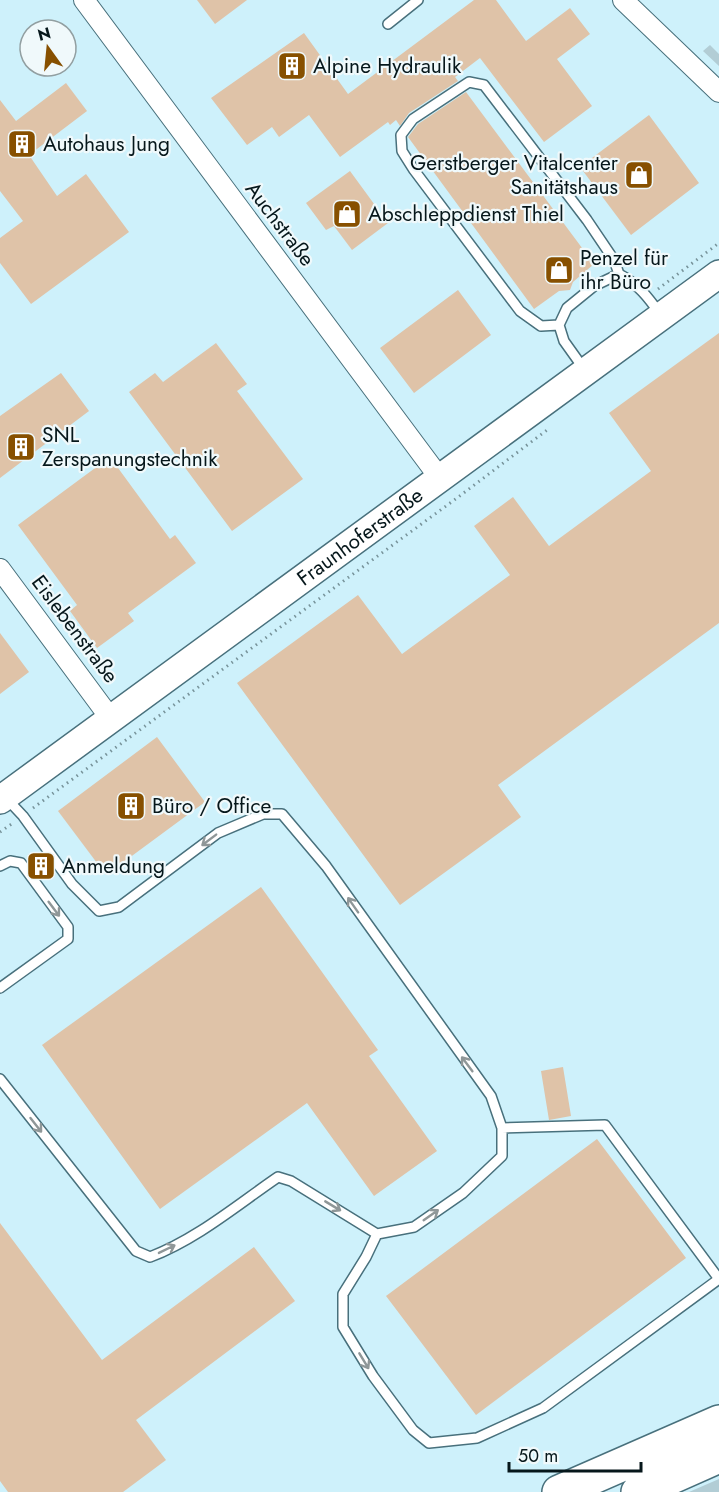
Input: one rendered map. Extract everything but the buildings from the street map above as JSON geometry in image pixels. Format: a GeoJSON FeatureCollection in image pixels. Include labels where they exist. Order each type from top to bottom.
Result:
{"type":"FeatureCollection","features":[{"type":"Feature","properties":{"kind":"highway"},"geometry":{"type":"LineString","coordinates":[[559,1492],[719,1422]]}},
{"type":"Feature","properties":{"kind":"highway"},"geometry":{"type":"LineString","coordinates":[[638,1492],[719,1456]]}},
{"type":"Feature","properties":{"kind":"street","name":"Auchstraße"},"geometry":{"type":"LineString","coordinates":[[84,0],[439,477]]}},
{"type":"Feature","properties":{"kind":"street"},"geometry":{"type":"LineString","coordinates":[[623,0],[719,92]]}},
{"type":"Feature","properties":{"kind":"street","name":"Fraunhoferstraße"},"geometry":{"type":"LineString","coordinates":[[9,804],[111,718],[719,273]]}},
{"type":"Feature","properties":{"kind":"street","name":"Eislebenstraße"},"geometry":{"type":"LineString","coordinates":[[0,569],[111,718]]}},
{"type":"Feature","properties":{"kind":"lane"},"geometry":{"type":"LineString","coordinates":[[388,24],[418,0]]}},
{"type":"Feature","properties":{"kind":"lane"},"geometry":{"type":"LineString","coordinates":[[560,325],[541,326],[520,311],[402,151],[401,135],[413,119],[469,82],[484,85],[587,220],[614,260],[618,274],[633,282],[648,296],[661,315]]}},
{"type":"Feature","properties":{"kind":"lane"},"geometry":{"type":"LineString","coordinates":[[585,371],[564,341],[560,325],[567,308],[594,286],[618,274]]}},
{"type":"Feature","properties":{"kind":"lane"},"geometry":{"type":"LineString","coordinates":[[0,1079],[136,1251],[150,1257],[187,1239],[278,1177],[291,1180],[377,1234],[414,1227],[463,1193],[502,1156],[502,1128],[491,1096],[326,866],[282,814],[263,814],[218,833],[119,907],[99,911],[72,884],[9,804]]}},
{"type":"Feature","properties":{"kind":"lane"},"geometry":{"type":"LineString","coordinates":[[0,866],[10,861],[21,863],[68,927],[68,939],[0,988]]}},
{"type":"Feature","properties":{"kind":"lane"},"geometry":{"type":"LineString","coordinates":[[377,1234],[343,1294],[343,1328],[373,1376],[413,1430],[429,1443],[477,1438],[543,1408],[719,1279],[605,1125],[502,1128]]}},
{"type":"Feature","properties":{"kind":"path"},"geometry":{"type":"LineString","coordinates":[[0,832],[9,804],[457,498],[548,429]]}},
{"type":"Feature","properties":{"kind":"shaded area"},"geometry":{"type":"Polygon","coordinates":[[[710,45],[719,54],[719,66],[703,51],[710,45]]]}},
{"type":"Feature","properties":{"kind":"shaded area"},"geometry":{"type":"Polygon","coordinates":[[[719,1479],[719,1492],[689,1492],[719,1479]]]}},
{"type":"Feature","properties":{"kind":"place","name":"Alpine Hydraulik"},"geometry":{"type":"Point","coordinates":[292,66]}},
{"type":"Feature","properties":{"kind":"place","name":"Autohaus Jung"},"geometry":{"type":"Point","coordinates":[22,144]}},
{"type":"Feature","properties":{"kind":"place","name":"Gerstberger Vitalcenter Sanitätshaus"},"geometry":{"type":"Point","coordinates":[639,175]}},
{"type":"Feature","properties":{"kind":"place","name":"Abschleppdienst Thiel"},"geometry":{"type":"Point","coordinates":[347,214]}},
{"type":"Feature","properties":{"kind":"place","name":"Penzel für ihr Büro"},"geometry":{"type":"Point","coordinates":[559,270]}},
{"type":"Feature","properties":{"kind":"place","name":"SNL Zerspanungstechnik"},"geometry":{"type":"Point","coordinates":[21,447]}},
{"type":"Feature","properties":{"kind":"place","name":"Büro / Office"},"geometry":{"type":"Point","coordinates":[131,806]}},
{"type":"Feature","properties":{"kind":"place","name":"Anmeldung"},"geometry":{"type":"Point","coordinates":[41,866]}}]}
